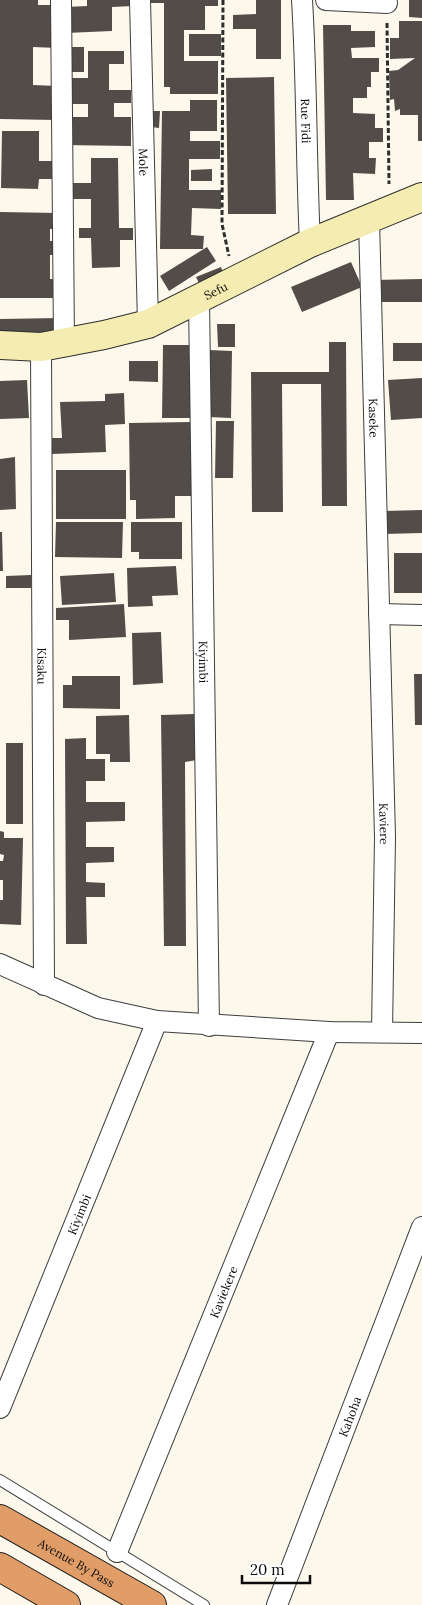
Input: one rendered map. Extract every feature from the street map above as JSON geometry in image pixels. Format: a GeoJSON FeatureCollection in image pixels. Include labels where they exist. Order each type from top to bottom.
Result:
{"type":"FeatureCollection","features":[{"type":"Feature","properties":{"kind":"highway","name":"Avenue By Pass"},"geometry":{"type":"LineString","coordinates":[[0,1519],[152,1605]]}},
{"type":"Feature","properties":{"kind":"highway"},"geometry":{"type":"LineString","coordinates":[[0,1567],[66,1605]]}},
{"type":"Feature","properties":{"kind":"street","name":"Kisaku"},"geometry":{"type":"LineString","coordinates":[[44,985],[53,345],[61,0]]}},
{"type":"Feature","properties":{"kind":"street","name":"Mole"},"geometry":{"type":"LineString","coordinates":[[140,0],[148,324]]}},
{"type":"Feature","properties":{"kind":"street","name":"Rue Fidi"},"geometry":{"type":"LineString","coordinates":[[302,0],[307,76],[307,174],[310,242]]}},
{"type":"Feature","properties":{"kind":"street"},"geometry":{"type":"LineString","coordinates":[[326,0],[387,3]]}},
{"type":"Feature","properties":{"kind":"street","name":"Sefu"},"geometry":{"type":"LineString","coordinates":[[0,345],[53,345],[148,324],[199,300],[233,280],[310,242],[422,197]]}},
{"type":"Feature","properties":{"kind":"street","name":"Kaseke"},"geometry":{"type":"LineString","coordinates":[[380,215],[380,614]]}},
{"type":"Feature","properties":{"kind":"street","name":"Kiyimbi"},"geometry":{"type":"LineString","coordinates":[[199,300],[209,1026]]}},
{"type":"Feature","properties":{"kind":"street"},"geometry":{"type":"LineString","coordinates":[[380,614],[422,615]]}},
{"type":"Feature","properties":{"kind":"street","name":"Kaviere"},"geometry":{"type":"LineString","coordinates":[[380,614],[385,837],[382,1032]]}},
{"type":"Feature","properties":{"kind":"street"},"geometry":{"type":"LineString","coordinates":[[0,964],[98,1008],[157,1022],[329,1032],[422,1033]]}},
{"type":"Feature","properties":{"kind":"street","name":"Kiyimbi"},"geometry":{"type":"LineString","coordinates":[[0,1408],[157,1022]]}},
{"type":"Feature","properties":{"kind":"street","name":"Kaviekere"},"geometry":{"type":"LineString","coordinates":[[117,1552],[329,1032]]}},
{"type":"Feature","properties":{"kind":"street","name":"Kahoha"},"geometry":{"type":"LineString","coordinates":[[277,1605],[422,1227]]}},
{"type":"Feature","properties":{"kind":"lane"},"geometry":{"type":"LineString","coordinates":[[0,1480],[204,1605]]}},
{"type":"Feature","properties":{"kind":"path"},"geometry":{"type":"LineString","coordinates":[[223,0],[222,224],[233,280]]}},
{"type":"Feature","properties":{"kind":"path"},"geometry":{"type":"LineString","coordinates":[[380,215],[387,3]]}},
{"type":"Feature","properties":{"kind":"building"},"geometry":{"type":"Polygon","coordinates":[[[0,0],[38,0],[38,5],[58,5],[57,48],[33,47],[33,85],[57,86],[56,120],[0,119],[0,0]]]}},
{"type":"Feature","properties":{"kind":"building"},"geometry":{"type":"Polygon","coordinates":[[[87,0],[132,0],[133,6],[112,7],[112,31],[66,33],[66,7],[87,6],[87,0]]]}},
{"type":"Feature","properties":{"kind":"building"},"geometry":{"type":"Polygon","coordinates":[[[150,0],[218,0],[218,6],[205,6],[205,30],[184,30],[184,61],[218,61],[218,94],[170,94],[170,87],[164,87],[164,3],[150,3],[150,0]]]}},
{"type":"Feature","properties":{"kind":"building"},"geometry":{"type":"Polygon","coordinates":[[[256,0],[281,0],[281,59],[256,59],[256,29],[233,29],[233,15],[256,14],[256,0]]]}},
{"type":"Feature","properties":{"kind":"building"},"geometry":{"type":"Polygon","coordinates":[[[409,0],[422,0],[422,18],[409,17],[409,0]]]}},
{"type":"Feature","properties":{"kind":"building"},"geometry":{"type":"Polygon","coordinates":[[[399,21],[422,21],[422,141],[418,141],[418,115],[400,115],[400,109],[395,111],[394,99],[390,100],[389,71],[398,70],[415,58],[390,59],[390,38],[399,38],[399,21]]]}},
{"type":"Feature","properties":{"kind":"building"},"geometry":{"type":"Polygon","coordinates":[[[323,25],[351,25],[351,31],[375,31],[375,47],[351,48],[352,58],[379,58],[379,72],[371,72],[371,87],[367,87],[367,98],[353,98],[353,113],[375,114],[375,128],[383,128],[383,142],[369,142],[369,158],[376,158],[375,174],[353,173],[354,200],[326,200],[323,25]]]}},
{"type":"Feature","properties":{"kind":"building"},"geometry":{"type":"Polygon","coordinates":[[[189,34],[221,34],[221,56],[189,56],[189,34]]]}},
{"type":"Feature","properties":{"kind":"building"},"geometry":{"type":"Polygon","coordinates":[[[65,47],[84,47],[84,72],[65,72],[65,47]]]}},
{"type":"Feature","properties":{"kind":"building"},"geometry":{"type":"Polygon","coordinates":[[[88,51],[124,51],[124,64],[109,64],[109,90],[131,90],[131,103],[114,103],[114,117],[131,117],[131,146],[63,145],[63,117],[88,117],[88,104],[63,104],[63,78],[88,78],[88,51]]]}},
{"type":"Feature","properties":{"kind":"building"},"geometry":{"type":"Polygon","coordinates":[[[274,77],[276,214],[228,214],[226,78],[274,77]]]}},
{"type":"Feature","properties":{"kind":"building"},"geometry":{"type":"Polygon","coordinates":[[[190,100],[217,100],[217,131],[190,131],[190,141],[220,141],[220,159],[189,159],[189,190],[221,190],[221,209],[192,208],[191,235],[204,236],[203,249],[160,249],[162,111],[190,111],[190,100]]]}},
{"type":"Feature","properties":{"kind":"building"},"geometry":{"type":"Polygon","coordinates":[[[152,111],[160,111],[159,128],[151,127],[152,111]]]}},
{"type":"Feature","properties":{"kind":"building"},"geometry":{"type":"Polygon","coordinates":[[[2,131],[39,131],[39,161],[53,161],[53,179],[39,179],[38,189],[1,188],[2,131]]]}},
{"type":"Feature","properties":{"kind":"building"},"geometry":{"type":"Polygon","coordinates":[[[91,158],[118,158],[119,228],[133,228],[133,240],[120,240],[120,267],[92,268],[91,238],[79,238],[79,228],[91,228],[91,199],[72,199],[72,183],[91,183],[91,158]]]}},
{"type":"Feature","properties":{"kind":"building"},"geometry":{"type":"Polygon","coordinates":[[[212,169],[212,181],[191,181],[191,170],[212,169]]]}},
{"type":"Feature","properties":{"kind":"building"},"geometry":{"type":"Polygon","coordinates":[[[0,212],[58,213],[58,229],[50,229],[50,241],[56,241],[56,255],[50,255],[50,279],[55,279],[55,298],[0,298],[0,212]]]}},
{"type":"Feature","properties":{"kind":"building"},"geometry":{"type":"Polygon","coordinates":[[[207,247],[216,261],[169,291],[160,276],[207,247]]]}},
{"type":"Feature","properties":{"kind":"building"},"geometry":{"type":"Polygon","coordinates":[[[351,262],[362,287],[302,312],[291,287],[351,262]]]}},
{"type":"Feature","properties":{"kind":"building"},"geometry":{"type":"Polygon","coordinates":[[[221,267],[224,275],[200,285],[196,277],[221,267]]]}},
{"type":"Feature","properties":{"kind":"building"},"geometry":{"type":"Polygon","coordinates":[[[422,279],[422,302],[374,302],[373,280],[422,279]]]}},
{"type":"Feature","properties":{"kind":"building"},"geometry":{"type":"Polygon","coordinates":[[[59,318],[59,344],[0,344],[0,319],[59,318]]]}},
{"type":"Feature","properties":{"kind":"building"},"geometry":{"type":"Polygon","coordinates":[[[217,324],[235,324],[235,347],[218,347],[217,324]]]}},
{"type":"Feature","properties":{"kind":"building"},"geometry":{"type":"Polygon","coordinates":[[[329,342],[346,342],[347,506],[322,506],[321,384],[282,384],[283,512],[252,512],[251,372],[329,372],[329,342]]]}},
{"type":"Feature","properties":{"kind":"building"},"geometry":{"type":"Polygon","coordinates":[[[393,343],[422,343],[422,361],[393,361],[393,343]]]}},
{"type":"Feature","properties":{"kind":"building"},"geometry":{"type":"Polygon","coordinates":[[[163,345],[194,345],[194,418],[162,418],[163,345]]]}},
{"type":"Feature","properties":{"kind":"building"},"geometry":{"type":"Polygon","coordinates":[[[209,350],[232,351],[231,418],[208,417],[209,350]]]}},
{"type":"Feature","properties":{"kind":"building"},"geometry":{"type":"Polygon","coordinates":[[[129,361],[158,361],[158,382],[129,381],[129,361]]]}},
{"type":"Feature","properties":{"kind":"building"},"geometry":{"type":"Polygon","coordinates":[[[422,378],[422,418],[391,420],[388,380],[422,378]]]}},
{"type":"Feature","properties":{"kind":"building"},"geometry":{"type":"Polygon","coordinates":[[[27,380],[29,418],[0,419],[0,381],[27,380]]]}},
{"type":"Feature","properties":{"kind":"building"},"geometry":{"type":"Polygon","coordinates":[[[124,393],[125,424],[105,425],[106,452],[52,454],[51,438],[62,438],[60,402],[105,401],[105,394],[124,393]]]}},
{"type":"Feature","properties":{"kind":"building"},"geometry":{"type":"Polygon","coordinates":[[[216,421],[234,421],[233,478],[215,478],[216,421]]]}},
{"type":"Feature","properties":{"kind":"building"},"geometry":{"type":"Polygon","coordinates":[[[191,422],[193,496],[175,496],[175,518],[136,519],[136,500],[130,500],[129,423],[191,422]]]}},
{"type":"Feature","properties":{"kind":"building"},"geometry":{"type":"Polygon","coordinates":[[[15,457],[16,509],[0,510],[0,459],[15,457]]]}},
{"type":"Feature","properties":{"kind":"building"},"geometry":{"type":"Polygon","coordinates":[[[56,470],[126,470],[126,519],[56,519],[56,470]]]}},
{"type":"Feature","properties":{"kind":"building"},"geometry":{"type":"Polygon","coordinates":[[[422,510],[422,533],[384,534],[384,511],[422,510]]]}},
{"type":"Feature","properties":{"kind":"building"},"geometry":{"type":"Polygon","coordinates":[[[56,522],[123,522],[122,558],[55,557],[56,522]]]}},
{"type":"Feature","properties":{"kind":"building"},"geometry":{"type":"Polygon","coordinates":[[[131,522],[182,522],[182,559],[139,559],[139,552],[131,552],[131,522]]]}},
{"type":"Feature","properties":{"kind":"building"},"geometry":{"type":"Polygon","coordinates":[[[0,532],[2,532],[3,571],[0,571],[0,532]]]}},
{"type":"Feature","properties":{"kind":"building"},"geometry":{"type":"Polygon","coordinates":[[[394,553],[422,553],[422,593],[394,593],[394,553]]]}},
{"type":"Feature","properties":{"kind":"building"},"geometry":{"type":"Polygon","coordinates":[[[176,566],[178,595],[152,596],[153,606],[128,607],[127,568],[176,566]]]}},
{"type":"Feature","properties":{"kind":"building"},"geometry":{"type":"Polygon","coordinates":[[[114,573],[116,602],[62,605],[60,576],[114,573]]]}},
{"type":"Feature","properties":{"kind":"building"},"geometry":{"type":"Polygon","coordinates":[[[31,575],[31,588],[6,588],[6,576],[31,575]]]}},
{"type":"Feature","properties":{"kind":"building"},"geometry":{"type":"Polygon","coordinates":[[[124,604],[126,637],[69,640],[69,620],[56,620],[56,608],[124,604]]]}},
{"type":"Feature","properties":{"kind":"building"},"geometry":{"type":"Polygon","coordinates":[[[161,632],[163,683],[133,685],[132,633],[161,632]]]}},
{"type":"Feature","properties":{"kind":"building"},"geometry":{"type":"Polygon","coordinates":[[[414,674],[422,674],[422,725],[415,725],[414,674]]]}},
{"type":"Feature","properties":{"kind":"building"},"geometry":{"type":"Polygon","coordinates":[[[72,676],[120,676],[120,709],[63,708],[63,685],[72,685],[72,676]]]}},
{"type":"Feature","properties":{"kind":"building"},"geometry":{"type":"Polygon","coordinates":[[[195,714],[197,760],[185,762],[186,946],[164,946],[161,715],[195,714]]]}},
{"type":"Feature","properties":{"kind":"building"},"geometry":{"type":"Polygon","coordinates":[[[129,715],[130,762],[110,762],[110,754],[96,754],[96,716],[129,715]]]}},
{"type":"Feature","properties":{"kind":"building"},"geometry":{"type":"Polygon","coordinates":[[[86,738],[86,759],[105,759],[105,781],[86,781],[86,802],[125,802],[125,821],[86,822],[86,847],[114,847],[114,862],[86,863],[86,882],[105,883],[105,897],[86,897],[87,944],[66,944],[65,739],[86,738]]]}},
{"type":"Feature","properties":{"kind":"building"},"geometry":{"type":"Polygon","coordinates":[[[6,743],[23,743],[23,824],[6,824],[6,743]]]}},
{"type":"Feature","properties":{"kind":"building"},"geometry":{"type":"Polygon","coordinates":[[[0,831],[4,832],[4,838],[23,838],[21,925],[0,924],[0,900],[3,900],[3,880],[0,880],[0,861],[3,861],[4,855],[0,854],[0,831]]]}}]}
